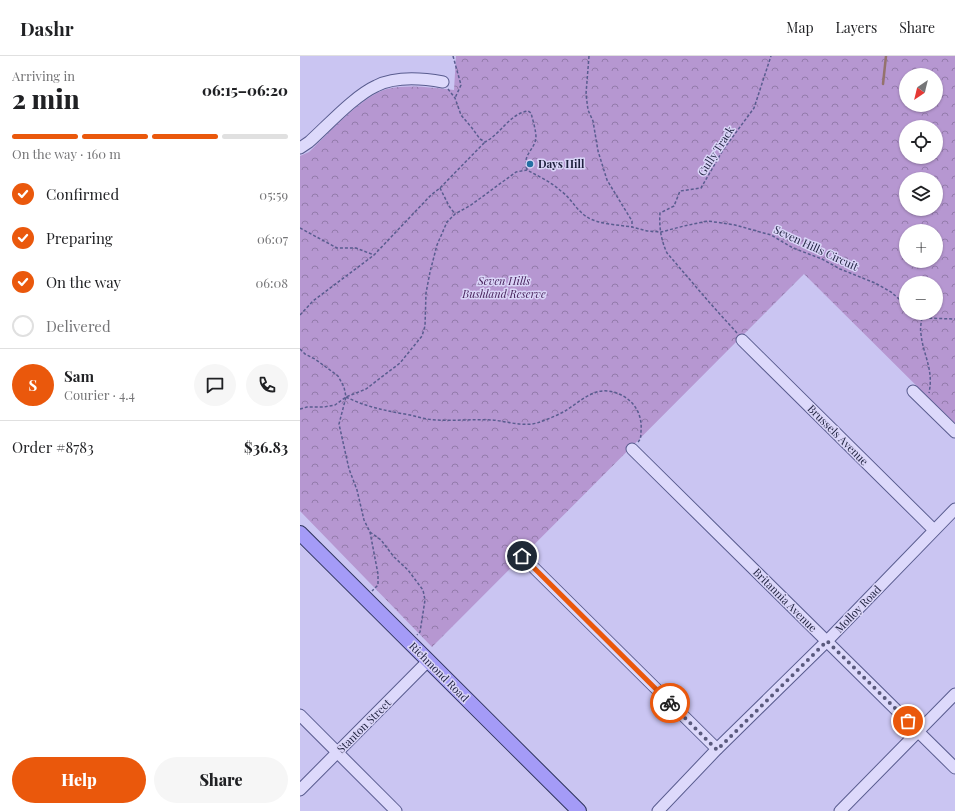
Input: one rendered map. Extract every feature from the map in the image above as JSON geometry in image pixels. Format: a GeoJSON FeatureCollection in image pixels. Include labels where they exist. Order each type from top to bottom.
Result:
{"type":"FeatureCollection","features":[{"type":"Feature","properties":{"kind":"main road","name":"Richmond Road"},"geometry":{"type":"LineString","coordinates":[[300,533],[579,811]]}},
{"type":"Feature","properties":{"kind":"street"},"geometry":{"type":"LineString","coordinates":[[300,148],[309,142],[360,95],[376,86],[393,80],[414,78],[443,82]]}},
{"type":"Feature","properties":{"kind":"street","name":"Brussels Avenue"},"geometry":{"type":"LineString","coordinates":[[742,340],[934,530]]}},
{"type":"Feature","properties":{"kind":"street"},"geometry":{"type":"LineString","coordinates":[[913,391],[955,432]]}},
{"type":"Feature","properties":{"kind":"street","name":"Britannia Avenue"},"geometry":{"type":"LineString","coordinates":[[632,448],[955,768]]}},
{"type":"Feature","properties":{"kind":"street","name":"Molloy Road"},"geometry":{"type":"LineString","coordinates":[[658,811],[827,641],[955,509]]}},
{"type":"Feature","properties":{"kind":"street"},"geometry":{"type":"LineString","coordinates":[[522,556],[717,750]]}},
{"type":"Feature","properties":{"kind":"street","name":"Stanton Street"},"geometry":{"type":"LineString","coordinates":[[300,790],[428,661]]}},
{"type":"Feature","properties":{"kind":"street"},"geometry":{"type":"LineString","coordinates":[[840,811],[955,694]]}},
{"type":"Feature","properties":{"kind":"street"},"geometry":{"type":"LineString","coordinates":[[300,715],[396,811]]}},
{"type":"Feature","properties":{"kind":"path"},"geometry":{"type":"LineString","coordinates":[[453,56],[461,85],[455,98]]}},
{"type":"Feature","properties":{"kind":"path"},"geometry":{"type":"LineString","coordinates":[[589,56],[586,94],[588,110],[593,121],[598,151],[607,180],[632,221],[632,227]]}},
{"type":"Feature","properties":{"kind":"path","name":"Gully Track"},"geometry":{"type":"LineString","coordinates":[[661,232],[659,223],[660,213],[674,206],[680,191],[701,188],[723,150],[754,108],[771,56]]}},
{"type":"Feature","properties":{"kind":"path"},"geometry":{"type":"LineString","coordinates":[[443,82],[455,98],[461,115],[484,142]]}},
{"type":"Feature","properties":{"kind":"path"},"geometry":{"type":"LineString","coordinates":[[300,315],[313,301],[374,255],[484,142],[496,135],[512,118],[528,110],[531,113],[536,137],[533,146],[528,152],[525,163],[527,170],[516,172],[455,214],[447,222],[437,245],[426,293],[425,326],[422,336],[400,363],[366,389],[346,397],[335,405],[300,409]]}},
{"type":"Feature","properties":{"kind":"path","name":"Seven Hills Circuit"},"geometry":{"type":"LineString","coordinates":[[527,170],[562,191],[575,207],[588,218],[601,222],[661,232],[708,221],[735,225],[771,235],[793,248],[822,259],[840,269],[875,283],[891,292],[899,299]]}},
{"type":"Feature","properties":{"kind":"path"},"geometry":{"type":"LineString","coordinates":[[440,188],[455,214]]}},
{"type":"Feature","properties":{"kind":"path"},"geometry":{"type":"LineString","coordinates":[[300,228],[338,248],[356,248],[374,255]]}},
{"type":"Feature","properties":{"kind":"path"},"geometry":{"type":"LineString","coordinates":[[661,232],[663,244],[667,253],[742,340]]}},
{"type":"Feature","properties":{"kind":"path"},"geometry":{"type":"LineString","coordinates":[[943,319],[955,319]]}},
{"type":"Feature","properties":{"kind":"path"},"geometry":{"type":"LineString","coordinates":[[922,320],[921,334],[929,367],[931,384],[927,404]]}},
{"type":"Feature","properties":{"kind":"path"},"geometry":{"type":"LineString","coordinates":[[300,349],[338,376],[344,387],[346,397],[339,424],[349,469],[357,490],[364,520],[370,532],[378,574],[378,586],[372,591]]}},
{"type":"Feature","properties":{"kind":"path"},"geometry":{"type":"LineString","coordinates":[[346,397],[359,404],[374,408],[436,420],[479,419],[523,424],[546,420],[563,412],[591,394],[606,391],[618,393],[629,400],[637,409],[642,422],[640,439],[632,448]]}},
{"type":"Feature","properties":{"kind":"path"},"geometry":{"type":"LineString","coordinates":[[370,532],[381,540],[394,557],[408,570],[423,590],[425,600],[420,632],[417,635]]}},
{"type":"Feature","properties":{"kind":"green space","name":"Seven Hills Bushland Reserve"},"geometry":{"type":"Polygon","coordinates":[[[456,56],[955,56],[955,424],[804,274],[432,647],[300,511],[300,156],[309,152],[346,116],[367,99],[387,89],[420,87],[454,90],[456,56]]]}},
{"type":"Feature","properties":{"kind":"waterway"},"geometry":{"type":"LineString","coordinates":[[883,84],[886,56]]}},
{"type":"Feature","properties":{"kind":"way so far"},"geometry":{"type":"LineString","coordinates":[[670,703],[717,750],[827,641],[908,721]]}},
{"type":"Feature","properties":{"kind":"place","name":"Days Hill"},"geometry":{"type":"Point","coordinates":[530,164]}},
{"type":"Feature","properties":{"kind":"route"},"geometry":{"type":"LineString","coordinates":[[522,556],[670,703]]}}]}
